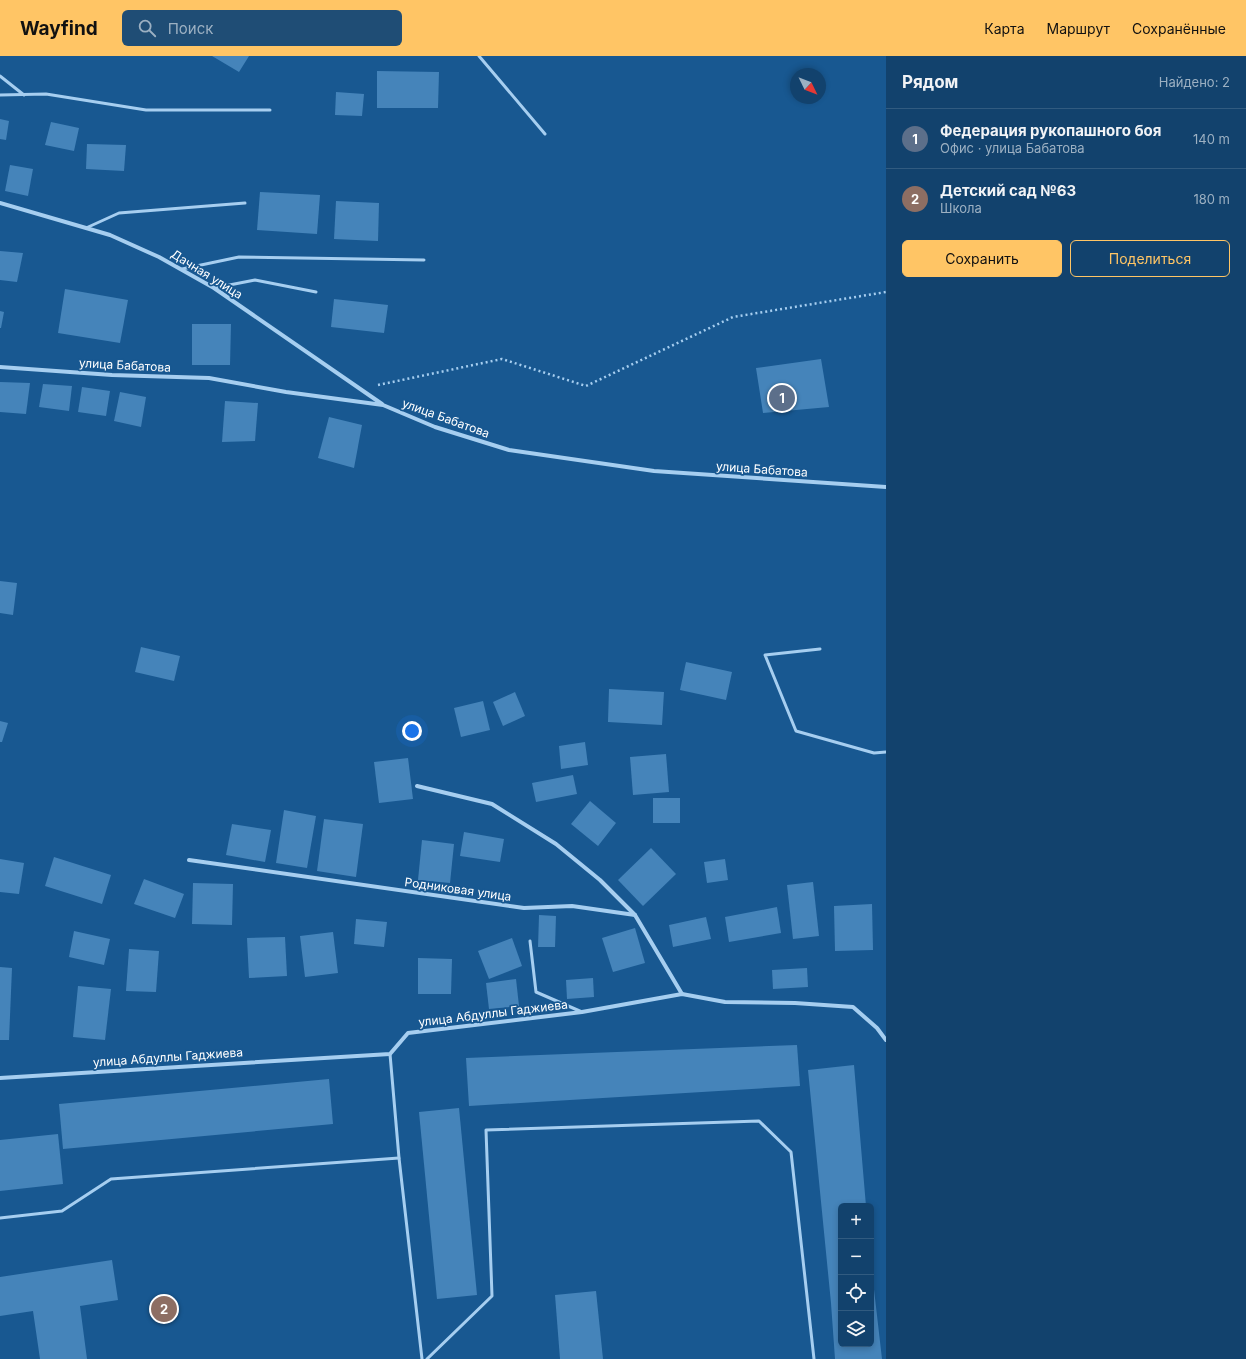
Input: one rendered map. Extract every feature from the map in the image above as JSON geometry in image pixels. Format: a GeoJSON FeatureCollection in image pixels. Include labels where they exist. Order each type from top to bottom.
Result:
{"type":"FeatureCollection","features":[{"type":"Feature","properties":{"kind":"street","name":"Дачная улица"},"geometry":{"type":"LineString","coordinates":[[0,203],[110,235],[182,269],[214,288],[383,405]]}},
{"type":"Feature","properties":{"kind":"street","name":"улица Бабатова"},"geometry":{"type":"LineString","coordinates":[[0,367],[112,375],[209,378],[286,392],[383,405],[435,427],[509,450],[654,472],[886,487]]}},
{"type":"Feature","properties":{"kind":"street"},"geometry":{"type":"LineString","coordinates":[[417,786],[492,804],[556,844],[600,880],[635,915],[682,994]]}},
{"type":"Feature","properties":{"kind":"street","name":"Родниковая улица"},"geometry":{"type":"LineString","coordinates":[[189,860],[524,908],[572,906],[635,915]]}},
{"type":"Feature","properties":{"kind":"street","name":"улица Абдуллы Гаджиева"},"geometry":{"type":"LineString","coordinates":[[0,1078],[390,1054],[408,1033],[582,1012],[682,994],[725,1002],[795,1003],[853,1007],[877,1028],[886,1040]]}},
{"type":"Feature","properties":{"kind":"lane"},"geometry":{"type":"LineString","coordinates":[[479,56],[545,134]]}},
{"type":"Feature","properties":{"kind":"lane"},"geometry":{"type":"LineString","coordinates":[[0,76],[24,94]]}},
{"type":"Feature","properties":{"kind":"lane"},"geometry":{"type":"LineString","coordinates":[[0,95],[46,94],[146,110],[270,110]]}},
{"type":"Feature","properties":{"kind":"lane"},"geometry":{"type":"LineString","coordinates":[[86,228],[120,213],[245,203]]}},
{"type":"Feature","properties":{"kind":"lane"},"geometry":{"type":"LineString","coordinates":[[182,269],[239,257],[424,260]]}},
{"type":"Feature","properties":{"kind":"lane"},"geometry":{"type":"LineString","coordinates":[[214,288],[255,280],[316,292]]}},
{"type":"Feature","properties":{"kind":"lane"},"geometry":{"type":"LineString","coordinates":[[820,649],[765,655],[796,731],[874,753],[886,752]]}},
{"type":"Feature","properties":{"kind":"lane"},"geometry":{"type":"LineString","coordinates":[[530,941],[536,992],[582,1012]]}},
{"type":"Feature","properties":{"kind":"lane"},"geometry":{"type":"LineString","coordinates":[[390,1054],[399,1158],[422,1359]]}},
{"type":"Feature","properties":{"kind":"lane"},"geometry":{"type":"LineString","coordinates":[[427,1359],[492,1296],[486,1130],[759,1121],[791,1152],[814,1359]]}},
{"type":"Feature","properties":{"kind":"lane"},"geometry":{"type":"LineString","coordinates":[[0,1218],[62,1211],[111,1179],[399,1158]]}},
{"type":"Feature","properties":{"kind":"path"},"geometry":{"type":"LineString","coordinates":[[374,386],[502,359],[586,386],[733,317],[886,292]]}},
{"type":"Feature","properties":{"kind":"building"},"geometry":{"type":"Polygon","coordinates":[[[212,56],[249,56],[239,72],[212,56]]]}},
{"type":"Feature","properties":{"kind":"building"},"geometry":{"type":"Polygon","coordinates":[[[377,71],[439,72],[438,108],[377,108],[377,71]]]}},
{"type":"Feature","properties":{"kind":"building"},"geometry":{"type":"Polygon","coordinates":[[[336,92],[364,94],[362,116],[335,115],[336,92]]]}},
{"type":"Feature","properties":{"kind":"building"},"geometry":{"type":"Polygon","coordinates":[[[0,119],[9,121],[6,140],[0,139],[0,119]]]}},
{"type":"Feature","properties":{"kind":"building"},"geometry":{"type":"Polygon","coordinates":[[[51,122],[79,128],[74,151],[45,145],[51,122]]]}},
{"type":"Feature","properties":{"kind":"building"},"geometry":{"type":"Polygon","coordinates":[[[87,144],[126,145],[124,171],[86,169],[87,144]]]}},
{"type":"Feature","properties":{"kind":"building"},"geometry":{"type":"Polygon","coordinates":[[[10,165],[33,169],[28,196],[5,191],[10,165]]]}},
{"type":"Feature","properties":{"kind":"building"},"geometry":{"type":"Polygon","coordinates":[[[260,192],[320,195],[317,234],[257,230],[260,192]]]}},
{"type":"Feature","properties":{"kind":"building"},"geometry":{"type":"Polygon","coordinates":[[[336,201],[379,203],[378,241],[334,239],[336,201]]]}},
{"type":"Feature","properties":{"kind":"building"},"geometry":{"type":"Polygon","coordinates":[[[0,251],[23,253],[17,282],[0,280],[0,251]]]}},
{"type":"Feature","properties":{"kind":"building"},"geometry":{"type":"Polygon","coordinates":[[[65,289],[128,300],[120,343],[58,333],[65,289]]]}},
{"type":"Feature","properties":{"kind":"building"},"geometry":{"type":"Polygon","coordinates":[[[334,299],[388,305],[384,333],[331,327],[334,299]]]}},
{"type":"Feature","properties":{"kind":"building"},"geometry":{"type":"Polygon","coordinates":[[[0,311],[4,312],[1,328],[0,328],[0,311]]]}},
{"type":"Feature","properties":{"kind":"building"},"geometry":{"type":"Polygon","coordinates":[[[192,324],[231,324],[230,365],[192,365],[192,324]]]}},
{"type":"Feature","properties":{"kind":"building"},"geometry":{"type":"Polygon","coordinates":[[[821,359],[829,407],[763,413],[756,368],[821,359]]]}},
{"type":"Feature","properties":{"kind":"building"},"geometry":{"type":"Polygon","coordinates":[[[0,382],[30,383],[26,414],[0,412],[0,382]]]}},
{"type":"Feature","properties":{"kind":"building"},"geometry":{"type":"Polygon","coordinates":[[[43,384],[72,386],[69,411],[39,407],[43,384]]]}},
{"type":"Feature","properties":{"kind":"building"},"geometry":{"type":"Polygon","coordinates":[[[82,387],[110,391],[106,416],[78,412],[82,387]]]}},
{"type":"Feature","properties":{"kind":"building"},"geometry":{"type":"Polygon","coordinates":[[[120,392],[146,397],[141,427],[114,421],[120,392]]]}},
{"type":"Feature","properties":{"kind":"building"},"geometry":{"type":"Polygon","coordinates":[[[225,401],[258,403],[255,441],[222,442],[225,401]]]}},
{"type":"Feature","properties":{"kind":"building"},"geometry":{"type":"Polygon","coordinates":[[[329,417],[362,425],[354,468],[318,458],[329,417]]]}},
{"type":"Feature","properties":{"kind":"building"},"geometry":{"type":"Polygon","coordinates":[[[0,581],[17,583],[13,615],[0,613],[0,581]]]}},
{"type":"Feature","properties":{"kind":"building"},"geometry":{"type":"Polygon","coordinates":[[[141,647],[180,656],[174,681],[135,672],[141,647]]]}},
{"type":"Feature","properties":{"kind":"building"},"geometry":{"type":"Polygon","coordinates":[[[686,662],[732,672],[726,700],[680,690],[686,662]]]}},
{"type":"Feature","properties":{"kind":"building"},"geometry":{"type":"Polygon","coordinates":[[[609,689],[664,692],[662,725],[608,722],[609,689]]]}},
{"type":"Feature","properties":{"kind":"building"},"geometry":{"type":"Polygon","coordinates":[[[515,692],[525,716],[503,726],[493,702],[515,692]]]}},
{"type":"Feature","properties":{"kind":"building"},"geometry":{"type":"Polygon","coordinates":[[[483,701],[490,730],[461,737],[454,708],[483,701]]]}},
{"type":"Feature","properties":{"kind":"building"},"geometry":{"type":"Polygon","coordinates":[[[0,721],[8,723],[2,742],[0,742],[0,721]]]}},
{"type":"Feature","properties":{"kind":"building"},"geometry":{"type":"Polygon","coordinates":[[[585,742],[588,765],[561,769],[559,746],[585,742]]]}},
{"type":"Feature","properties":{"kind":"building"},"geometry":{"type":"Polygon","coordinates":[[[666,754],[669,792],[633,795],[630,757],[666,754]]]}},
{"type":"Feature","properties":{"kind":"building"},"geometry":{"type":"Polygon","coordinates":[[[408,758],[413,799],[379,803],[374,762],[408,758]]]}},
{"type":"Feature","properties":{"kind":"building"},"geometry":{"type":"Polygon","coordinates":[[[573,775],[577,794],[536,802],[532,783],[573,775]]]}},
{"type":"Feature","properties":{"kind":"building"},"geometry":{"type":"Polygon","coordinates":[[[653,798],[680,798],[680,823],[653,823],[653,798]]]}},
{"type":"Feature","properties":{"kind":"building"},"geometry":{"type":"Polygon","coordinates":[[[590,801],[616,823],[598,846],[571,824],[590,801]]]}},
{"type":"Feature","properties":{"kind":"building"},"geometry":{"type":"Polygon","coordinates":[[[284,810],[316,816],[307,868],[276,863],[284,810]]]}},
{"type":"Feature","properties":{"kind":"building"},"geometry":{"type":"Polygon","coordinates":[[[324,819],[363,824],[356,877],[317,871],[324,819]]]}},
{"type":"Feature","properties":{"kind":"building"},"geometry":{"type":"Polygon","coordinates":[[[232,824],[271,830],[265,862],[226,855],[232,824]]]}},
{"type":"Feature","properties":{"kind":"building"},"geometry":{"type":"Polygon","coordinates":[[[464,832],[504,839],[500,862],[460,856],[464,832]]]}},
{"type":"Feature","properties":{"kind":"building"},"geometry":{"type":"Polygon","coordinates":[[[422,840],[454,844],[450,883],[418,880],[422,840]]]}},
{"type":"Feature","properties":{"kind":"building"},"geometry":{"type":"Polygon","coordinates":[[[651,848],[676,874],[643,906],[618,880],[651,848]]]}},
{"type":"Feature","properties":{"kind":"building"},"geometry":{"type":"Polygon","coordinates":[[[54,857],[111,875],[102,904],[45,886],[54,857]]]}},
{"type":"Feature","properties":{"kind":"building"},"geometry":{"type":"Polygon","coordinates":[[[0,859],[24,863],[19,894],[0,892],[0,859]]]}},
{"type":"Feature","properties":{"kind":"building"},"geometry":{"type":"Polygon","coordinates":[[[725,859],[728,880],[707,883],[704,862],[725,859]]]}},
{"type":"Feature","properties":{"kind":"building"},"geometry":{"type":"Polygon","coordinates":[[[144,879],[184,894],[175,918],[134,904],[144,879]]]}},
{"type":"Feature","properties":{"kind":"building"},"geometry":{"type":"Polygon","coordinates":[[[813,882],[819,936],[793,939],[787,885],[813,882]]]}},
{"type":"Feature","properties":{"kind":"building"},"geometry":{"type":"Polygon","coordinates":[[[193,883],[233,884],[232,925],[192,924],[193,883]]]}},
{"type":"Feature","properties":{"kind":"building"},"geometry":{"type":"Polygon","coordinates":[[[872,904],[873,950],[835,951],[834,906],[872,904]]]}},
{"type":"Feature","properties":{"kind":"building"},"geometry":{"type":"Polygon","coordinates":[[[777,907],[781,933],[729,942],[725,917],[777,907]]]}},
{"type":"Feature","properties":{"kind":"building"},"geometry":{"type":"Polygon","coordinates":[[[539,915],[556,916],[555,947],[538,947],[539,915]]]}},
{"type":"Feature","properties":{"kind":"building"},"geometry":{"type":"Polygon","coordinates":[[[706,917],[711,939],[673,947],[669,925],[706,917]]]}},
{"type":"Feature","properties":{"kind":"building"},"geometry":{"type":"Polygon","coordinates":[[[356,919],[387,922],[384,947],[354,944],[356,919]]]}},
{"type":"Feature","properties":{"kind":"building"},"geometry":{"type":"Polygon","coordinates":[[[635,928],[645,963],[613,972],[602,938],[635,928]]]}},
{"type":"Feature","properties":{"kind":"building"},"geometry":{"type":"Polygon","coordinates":[[[74,931],[110,939],[104,965],[69,957],[74,931]]]}},
{"type":"Feature","properties":{"kind":"building"},"geometry":{"type":"Polygon","coordinates":[[[333,932],[338,973],[305,977],[300,936],[333,932]]]}},
{"type":"Feature","properties":{"kind":"building"},"geometry":{"type":"Polygon","coordinates":[[[285,937],[287,976],[249,978],[247,938],[285,937]]]}},
{"type":"Feature","properties":{"kind":"building"},"geometry":{"type":"Polygon","coordinates":[[[512,938],[522,966],[489,979],[478,951],[512,938]]]}},
{"type":"Feature","properties":{"kind":"building"},"geometry":{"type":"Polygon","coordinates":[[[129,949],[159,951],[156,992],[126,991],[129,949]]]}},
{"type":"Feature","properties":{"kind":"building"},"geometry":{"type":"Polygon","coordinates":[[[418,958],[452,959],[451,994],[418,994],[418,958]]]}},
{"type":"Feature","properties":{"kind":"building"},"geometry":{"type":"Polygon","coordinates":[[[0,967],[12,968],[9,1040],[0,1040],[0,967]]]}},
{"type":"Feature","properties":{"kind":"building"},"geometry":{"type":"Polygon","coordinates":[[[807,968],[808,987],[773,989],[772,970],[807,968]]]}},
{"type":"Feature","properties":{"kind":"building"},"geometry":{"type":"Polygon","coordinates":[[[593,978],[594,997],[567,999],[566,980],[593,978]]]}},
{"type":"Feature","properties":{"kind":"building"},"geometry":{"type":"Polygon","coordinates":[[[516,979],[519,1006],[489,1009],[486,983],[516,979]]]}},
{"type":"Feature","properties":{"kind":"building"},"geometry":{"type":"Polygon","coordinates":[[[78,986],[111,989],[105,1040],[73,1037],[78,986]]]}},
{"type":"Feature","properties":{"kind":"building"},"geometry":{"type":"Polygon","coordinates":[[[797,1045],[800,1086],[469,1106],[466,1058],[797,1045]]]}},
{"type":"Feature","properties":{"kind":"building"},"geometry":{"type":"Polygon","coordinates":[[[854,1065],[866,1203],[838,1203],[838,1347],[874,1347],[874,1289],[882,1359],[835,1359],[831,1303],[808,1070],[854,1065]]]}},
{"type":"Feature","properties":{"kind":"building"},"geometry":{"type":"Polygon","coordinates":[[[329,1079],[333,1124],[63,1149],[59,1104],[329,1079]]]}},
{"type":"Feature","properties":{"kind":"building"},"geometry":{"type":"Polygon","coordinates":[[[459,1108],[477,1295],[437,1299],[419,1112],[459,1108]]]}},
{"type":"Feature","properties":{"kind":"building"},"geometry":{"type":"Polygon","coordinates":[[[58,1134],[63,1184],[0,1191],[0,1140],[58,1134]]]}},
{"type":"Feature","properties":{"kind":"building"},"geometry":{"type":"Polygon","coordinates":[[[112,1260],[118,1300],[80,1306],[87,1359],[40,1359],[33,1311],[0,1316],[0,1277],[112,1260]]]}},
{"type":"Feature","properties":{"kind":"building"},"geometry":{"type":"Polygon","coordinates":[[[596,1291],[603,1359],[560,1359],[555,1295],[596,1291]]]}},
{"type":"Feature","properties":{"kind":"place","name":"Федерация рукопашного боя"},"geometry":{"type":"Point","coordinates":[782,398]}},
{"type":"Feature","properties":{"kind":"place","name":"Детский сад №63"},"geometry":{"type":"Point","coordinates":[164,1309]}}]}
